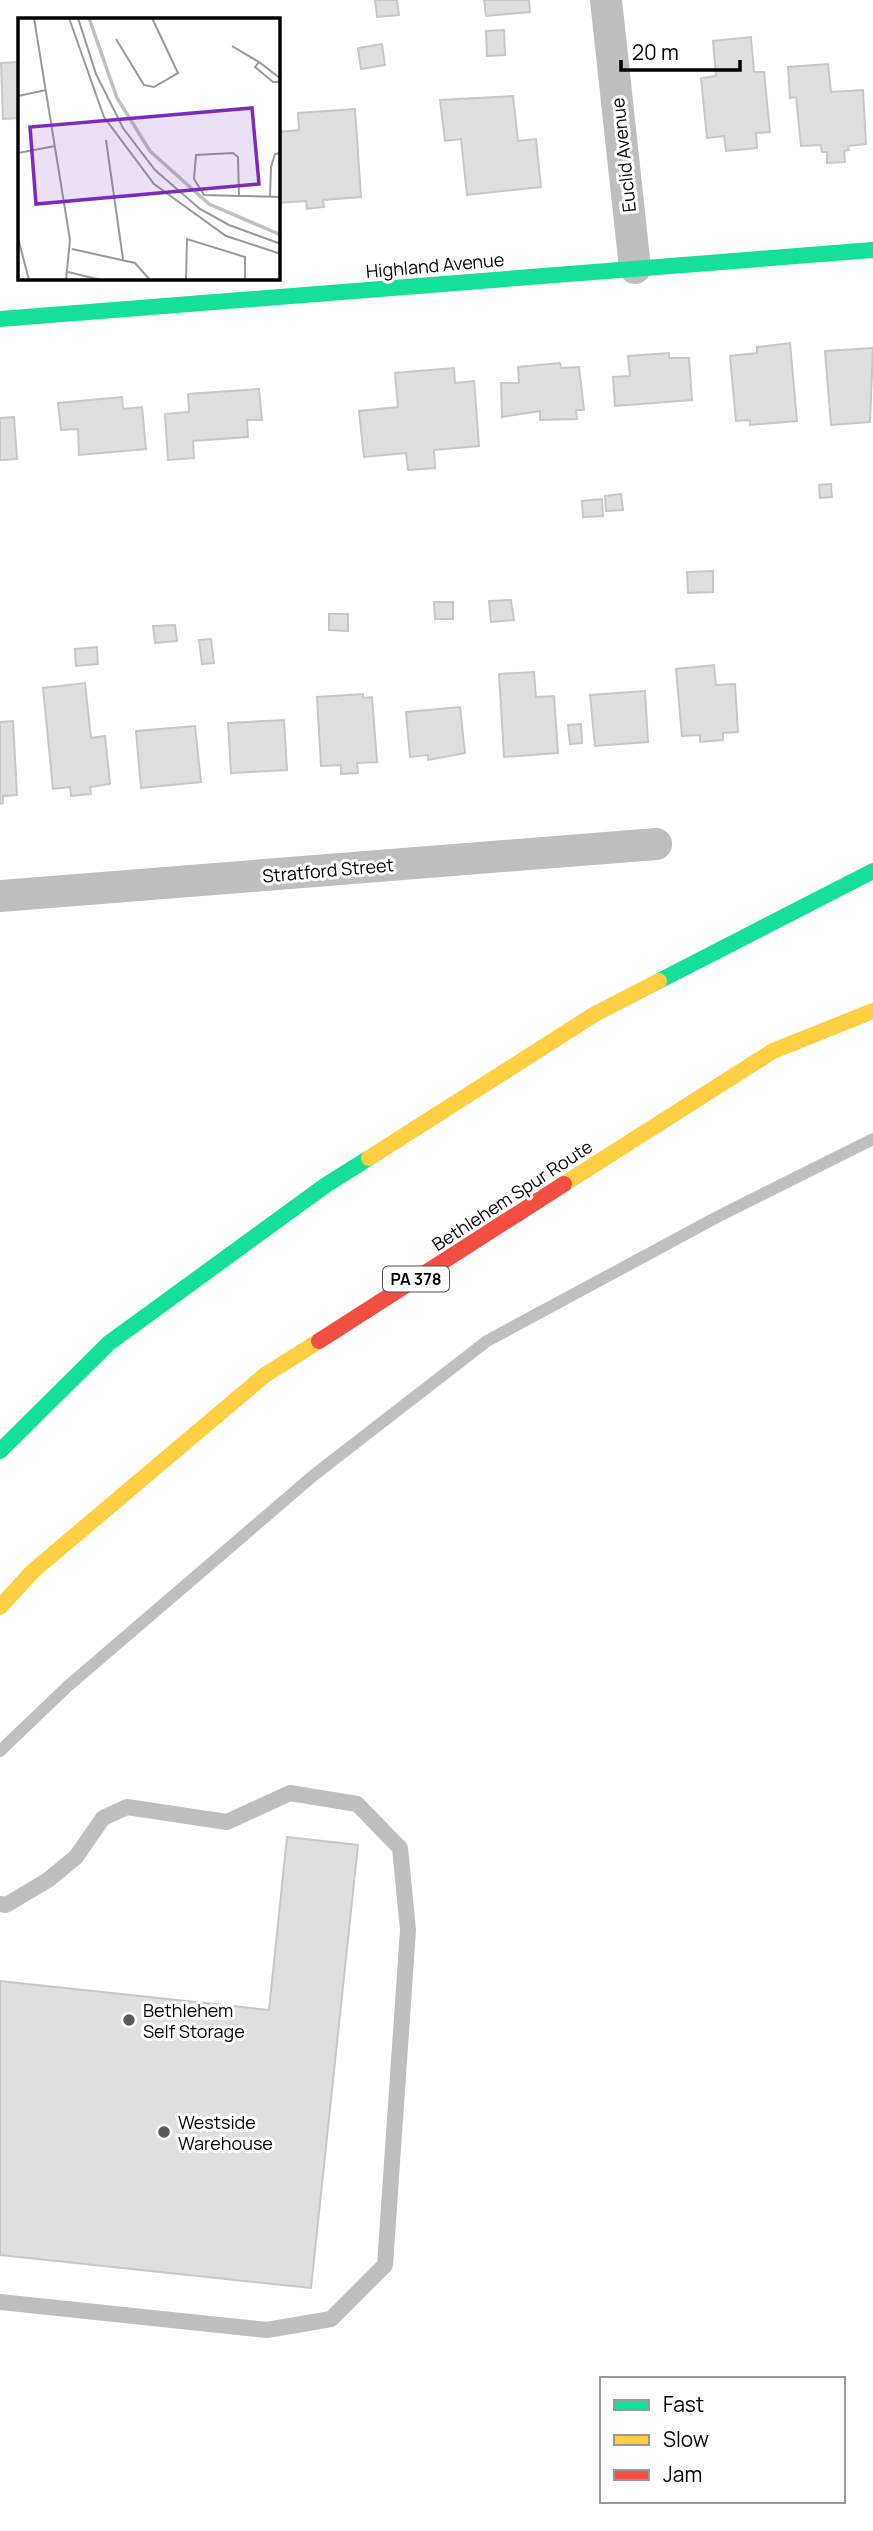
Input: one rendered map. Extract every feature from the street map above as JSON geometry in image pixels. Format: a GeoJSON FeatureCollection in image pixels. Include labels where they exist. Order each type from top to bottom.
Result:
{"type":"FeatureCollection","features":[{"type":"Feature","properties":{"kind":"main road","name":"Highland Avenue"},"geometry":{"type":"LineString","coordinates":[[0,319],[873,250]]}},
{"type":"Feature","properties":{"kind":"main road"},"geometry":{"type":"LineString","coordinates":[[0,1451],[108,1343],[326,1185],[595,1014],[873,871]]}},
{"type":"Feature","properties":{"kind":"main road","name":"Bethlehem Spur Route"},"geometry":{"type":"LineString","coordinates":[[0,1607],[33,1571],[265,1375],[773,1051],[873,1011]]}},
{"type":"Feature","properties":{"kind":"street","name":"Euclid Avenue"},"geometry":{"type":"LineString","coordinates":[[606,0],[635,268]]}},
{"type":"Feature","properties":{"kind":"street","name":"Stratford Street"},"geometry":{"type":"LineString","coordinates":[[0,896],[656,844]]}},
{"type":"Feature","properties":{"kind":"lane"},"geometry":{"type":"LineString","coordinates":[[0,1904],[6,1905],[48,1880],[76,1857],[103,1818],[127,1807],[227,1822],[290,1793],[357,1804],[400,1848],[408,1930],[385,2265],[331,2319],[267,2330],[0,2302]]}},
{"type":"Feature","properties":{"kind":"building"},"geometry":{"type":"Polygon","coordinates":[[[375,0],[397,0],[399,15],[377,17],[375,0]]]}},
{"type":"Feature","properties":{"kind":"building"},"geometry":{"type":"Polygon","coordinates":[[[484,0],[529,0],[530,12],[486,16],[484,0]]]}},
{"type":"Feature","properties":{"kind":"building"},"geometry":{"type":"Polygon","coordinates":[[[504,30],[505,55],[487,56],[486,31],[504,30]]]}},
{"type":"Feature","properties":{"kind":"building"},"geometry":{"type":"Polygon","coordinates":[[[751,37],[754,72],[764,72],[770,132],[756,133],[757,148],[726,151],[724,136],[707,138],[701,78],[716,76],[713,41],[751,37]]]}},
{"type":"Feature","properties":{"kind":"building"},"geometry":{"type":"Polygon","coordinates":[[[382,44],[385,65],[361,69],[358,48],[382,44]]]}},
{"type":"Feature","properties":{"kind":"building"},"geometry":{"type":"Polygon","coordinates":[[[18,62],[18,118],[3,119],[1,63],[18,62]]]}},
{"type":"Feature","properties":{"kind":"building"},"geometry":{"type":"Polygon","coordinates":[[[828,64],[831,92],[863,90],[866,144],[848,146],[849,150],[844,151],[845,162],[827,163],[827,152],[822,152],[821,145],[801,146],[796,97],[790,98],[788,67],[828,64]]]}},
{"type":"Feature","properties":{"kind":"building"},"geometry":{"type":"Polygon","coordinates":[[[513,96],[518,141],[536,139],[541,187],[467,195],[461,139],[445,141],[440,100],[513,96]]]}},
{"type":"Feature","properties":{"kind":"building"},"geometry":{"type":"Polygon","coordinates":[[[355,109],[361,197],[323,200],[324,207],[307,209],[306,201],[280,203],[280,132],[299,130],[298,113],[355,109]]]}},
{"type":"Feature","properties":{"kind":"building"},"geometry":{"type":"Polygon","coordinates":[[[790,343],[797,421],[750,425],[750,420],[736,421],[730,356],[757,353],[757,347],[790,343]]]}},
{"type":"Feature","properties":{"kind":"building"},"geometry":{"type":"Polygon","coordinates":[[[873,348],[870,422],[831,425],[825,351],[873,348]]]}},
{"type":"Feature","properties":{"kind":"building"},"geometry":{"type":"Polygon","coordinates":[[[669,353],[669,358],[689,358],[692,400],[615,406],[613,377],[630,376],[628,356],[669,353]]]}},
{"type":"Feature","properties":{"kind":"building"},"geometry":{"type":"Polygon","coordinates":[[[560,363],[561,368],[579,367],[584,410],[576,410],[577,419],[540,420],[540,411],[502,417],[501,383],[519,383],[518,367],[560,363]]]}},
{"type":"Feature","properties":{"kind":"building"},"geometry":{"type":"Polygon","coordinates":[[[454,368],[455,383],[474,381],[479,446],[434,450],[435,468],[408,470],[406,453],[364,457],[359,411],[398,407],[395,373],[454,368]]]}},
{"type":"Feature","properties":{"kind":"building"},"geometry":{"type":"Polygon","coordinates":[[[259,389],[262,420],[247,420],[248,437],[193,441],[194,458],[168,460],[165,414],[189,412],[188,394],[259,389]]]}},
{"type":"Feature","properties":{"kind":"building"},"geometry":{"type":"Polygon","coordinates":[[[122,397],[123,409],[142,407],[146,449],[79,455],[78,429],[61,430],[58,403],[122,397]]]}},
{"type":"Feature","properties":{"kind":"building"},"geometry":{"type":"Polygon","coordinates":[[[14,417],[17,459],[0,460],[0,418],[14,417]]]}},
{"type":"Feature","properties":{"kind":"building"},"geometry":{"type":"Polygon","coordinates":[[[831,484],[832,497],[820,498],[819,485],[831,484]]]}},
{"type":"Feature","properties":{"kind":"building"},"geometry":{"type":"Polygon","coordinates":[[[621,494],[623,510],[606,511],[605,496],[621,494]]]}},
{"type":"Feature","properties":{"kind":"building"},"geometry":{"type":"Polygon","coordinates":[[[602,499],[603,516],[583,517],[582,501],[602,499]]]}},
{"type":"Feature","properties":{"kind":"building"},"geometry":{"type":"Polygon","coordinates":[[[713,571],[713,592],[688,593],[687,572],[713,571]]]}},
{"type":"Feature","properties":{"kind":"building"},"geometry":{"type":"Polygon","coordinates":[[[511,600],[514,620],[491,622],[489,601],[511,600]]]}},
{"type":"Feature","properties":{"kind":"building"},"geometry":{"type":"Polygon","coordinates":[[[434,602],[453,602],[453,619],[435,619],[434,602]]]}},
{"type":"Feature","properties":{"kind":"building"},"geometry":{"type":"Polygon","coordinates":[[[329,614],[348,614],[348,631],[329,630],[329,614]]]}},
{"type":"Feature","properties":{"kind":"building"},"geometry":{"type":"Polygon","coordinates":[[[175,625],[177,641],[155,643],[153,626],[175,625]]]}},
{"type":"Feature","properties":{"kind":"building"},"geometry":{"type":"Polygon","coordinates":[[[211,639],[214,663],[202,664],[199,640],[211,639]]]}},
{"type":"Feature","properties":{"kind":"building"},"geometry":{"type":"Polygon","coordinates":[[[97,647],[98,664],[76,666],[75,649],[97,647]]]}},
{"type":"Feature","properties":{"kind":"building"},"geometry":{"type":"Polygon","coordinates":[[[714,665],[716,685],[735,684],[738,732],[723,733],[723,740],[700,742],[700,735],[682,736],[676,669],[714,665]]]}},
{"type":"Feature","properties":{"kind":"building"},"geometry":{"type":"Polygon","coordinates":[[[534,672],[536,697],[554,696],[558,753],[504,757],[499,674],[534,672]]]}},
{"type":"Feature","properties":{"kind":"building"},"geometry":{"type":"Polygon","coordinates":[[[85,683],[91,738],[105,736],[110,784],[90,787],[91,794],[71,796],[70,787],[53,789],[43,688],[85,683]]]}},
{"type":"Feature","properties":{"kind":"building"},"geometry":{"type":"Polygon","coordinates":[[[645,691],[648,742],[595,746],[590,695],[645,691]]]}},
{"type":"Feature","properties":{"kind":"building"},"geometry":{"type":"Polygon","coordinates":[[[363,694],[363,698],[372,697],[377,762],[357,763],[358,773],[341,774],[341,765],[321,766],[317,697],[363,694]]]}},
{"type":"Feature","properties":{"kind":"building"},"geometry":{"type":"Polygon","coordinates":[[[460,707],[465,753],[428,760],[428,755],[410,757],[406,712],[460,707]]]}},
{"type":"Feature","properties":{"kind":"building"},"geometry":{"type":"Polygon","coordinates":[[[284,720],[287,770],[231,773],[228,723],[284,720]]]}},
{"type":"Feature","properties":{"kind":"building"},"geometry":{"type":"Polygon","coordinates":[[[13,721],[17,795],[3,796],[3,803],[0,804],[0,722],[13,721]]]}},
{"type":"Feature","properties":{"kind":"building"},"geometry":{"type":"Polygon","coordinates":[[[581,724],[582,743],[570,744],[568,725],[581,724]]]}},
{"type":"Feature","properties":{"kind":"building"},"geometry":{"type":"Polygon","coordinates":[[[195,726],[201,782],[141,788],[136,731],[195,726]]]}},
{"type":"Feature","properties":{"kind":"building","name":"Westside Warehouse"},"geometry":{"type":"Polygon","coordinates":[[[287,1837],[358,1845],[311,2288],[0,2255],[0,1981],[269,2010],[287,1837]]]}},
{"type":"Feature","properties":{"kind":"waterway"},"geometry":{"type":"LineString","coordinates":[[0,1751],[68,1686],[314,1475],[487,1341],[719,1216],[873,1139]]}},
{"type":"Feature","properties":{"kind":"traffic: fast"},"geometry":{"type":"LineString","coordinates":[[0,319],[873,250]]}},
{"type":"Feature","properties":{"kind":"traffic: fast"},"geometry":{"type":"LineString","coordinates":[[659,981],[873,871]]}},
{"type":"Feature","properties":{"kind":"traffic: fast"},"geometry":{"type":"LineString","coordinates":[[0,1451],[109,1343],[326,1185],[369,1158]]}},
{"type":"Feature","properties":{"kind":"traffic: slow"},"geometry":{"type":"LineString","coordinates":[[369,1158],[595,1014],[659,981]]}},
{"type":"Feature","properties":{"kind":"traffic: slow"},"geometry":{"type":"LineString","coordinates":[[564,1184],[773,1051],[873,1011]]}},
{"type":"Feature","properties":{"kind":"traffic: slow"},"geometry":{"type":"LineString","coordinates":[[0,1607],[33,1571],[265,1375],[319,1341]]}},
{"type":"Feature","properties":{"kind":"traffic: jam"},"geometry":{"type":"LineString","coordinates":[[319,1341],[564,1184]]}},
{"type":"Feature","properties":{"kind":"place","name":"Bethlehem Self Storage"},"geometry":{"type":"Point","coordinates":[129,2020]}},
{"type":"Feature","properties":{"kind":"place","name":"Westside Warehouse"},"geometry":{"type":"Point","coordinates":[164,2132]}}]}
